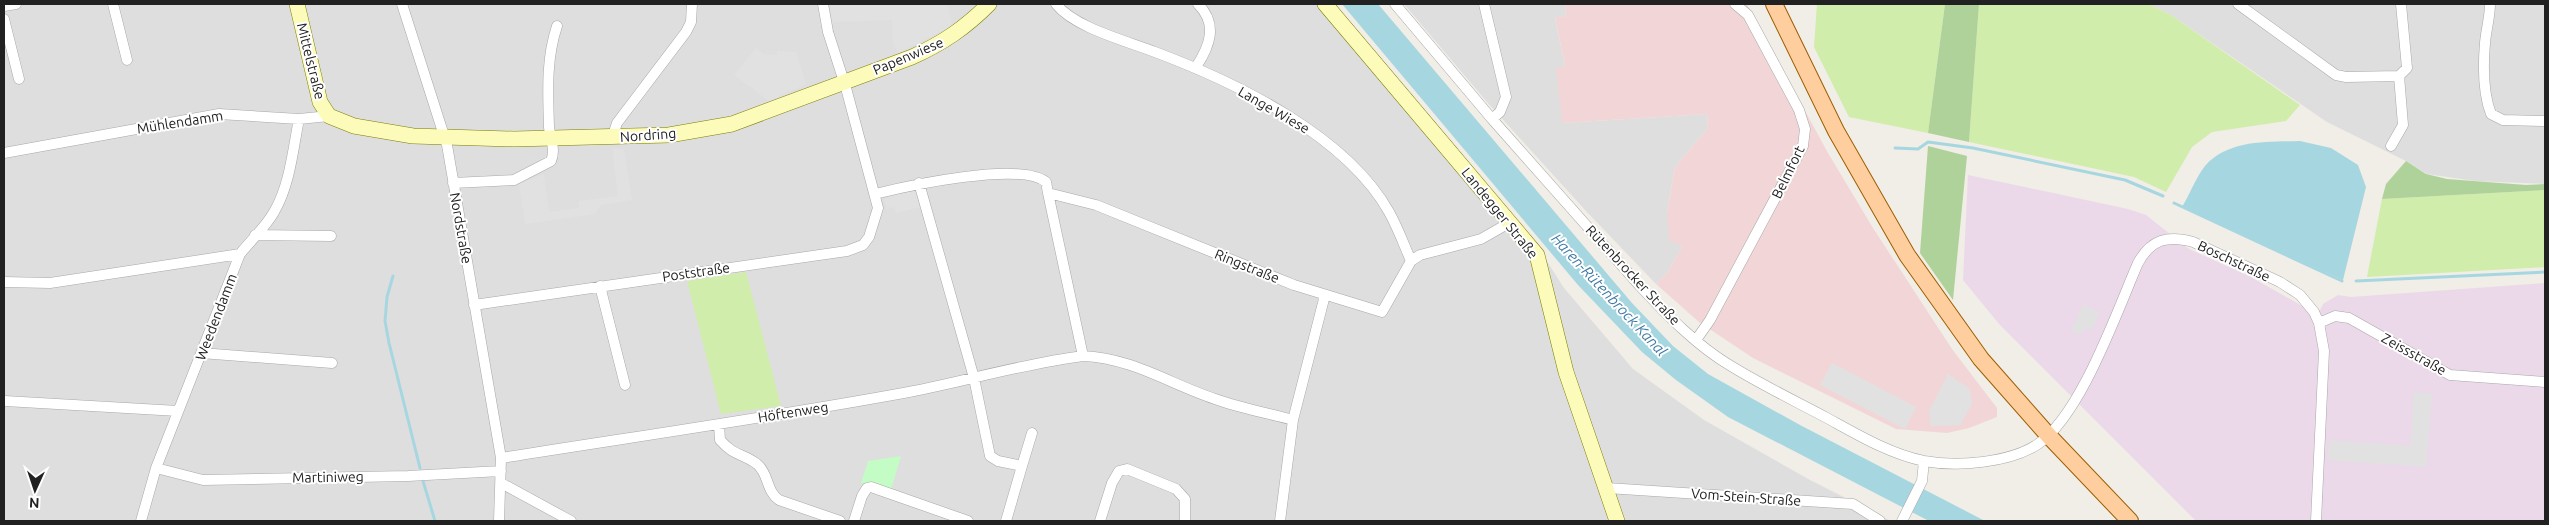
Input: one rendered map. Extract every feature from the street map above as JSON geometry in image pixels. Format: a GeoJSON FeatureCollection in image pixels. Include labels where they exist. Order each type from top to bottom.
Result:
{"type":"FeatureCollection","features":[{"type":"Feature","properties":{"kind":"main road"},"geometry":{"type":"LineString","coordinates":[[1774,4],[1836,131],[1907,255],[1981,359],[2048,435],[2130,521]]}},
{"type":"Feature","properties":{"kind":"street"},"geometry":{"type":"LineString","coordinates":[[4,6],[16,4]]}},
{"type":"Feature","properties":{"kind":"street"},"geometry":{"type":"LineString","coordinates":[[113,4],[127,60]]}},
{"type":"Feature","properties":{"kind":"street","name":"Mittelstraße"},"geometry":{"type":"LineString","coordinates":[[297,4],[320,102],[329,116]]}},
{"type":"Feature","properties":{"kind":"street","name":"Nordstraße"},"geometry":{"type":"LineString","coordinates":[[402,4],[444,137],[453,184],[501,458],[502,483],[499,521]]}},
{"type":"Feature","properties":{"kind":"street"},"geometry":{"type":"LineString","coordinates":[[612,138],[617,123],[686,32],[691,22],[692,4]]}},
{"type":"Feature","properties":{"kind":"street"},"geometry":{"type":"LineString","coordinates":[[823,4],[828,32],[875,194],[948,178],[1016,174],[1041,178],[1048,187],[1083,356],[1104,357],[1127,363],[1216,400],[1294,420]]}},
{"type":"Feature","properties":{"kind":"street","name":"Papenwiese"},"geometry":{"type":"LineString","coordinates":[[844,82],[912,57],[938,45],[967,26],[989,4]]}},
{"type":"Feature","properties":{"kind":"street","name":"Lange Wiese"},"geometry":{"type":"LineString","coordinates":[[1056,4],[1082,23],[1196,67],[1306,126],[1338,152],[1368,183],[1389,212],[1411,261]]}},
{"type":"Feature","properties":{"kind":"street"},"geometry":{"type":"LineString","coordinates":[[1196,67],[1208,50],[1211,38],[1210,23],[1198,4]]}},
{"type":"Feature","properties":{"kind":"street","name":"Landegger Straße"},"geometry":{"type":"LineString","coordinates":[[1325,4],[1537,255],[1566,372],[1617,521]]}},
{"type":"Feature","properties":{"kind":"street","name":"Rütenbrocker Straße"},"geometry":{"type":"LineString","coordinates":[[1395,4],[1492,119],[1661,309],[1696,340],[1730,366],[1861,436],[1898,453],[1924,461],[1959,464],[1990,460],[2015,454],[2038,444],[2048,435]]}},
{"type":"Feature","properties":{"kind":"street"},"geometry":{"type":"LineString","coordinates":[[1484,4],[1506,97],[1500,112],[1492,119]]}},
{"type":"Feature","properties":{"kind":"street","name":"Belmfort"},"geometry":{"type":"LineString","coordinates":[[1696,340],[1710,320],[1804,146],[1805,129],[1799,110],[1748,15],[1735,4]]}},
{"type":"Feature","properties":{"kind":"street"},"geometry":{"type":"LineString","coordinates":[[2238,4],[2336,75],[2346,78],[2403,72]]}},
{"type":"Feature","properties":{"kind":"street"},"geometry":{"type":"LineString","coordinates":[[2391,146],[2403,125],[2401,4]]}},
{"type":"Feature","properties":{"kind":"street"},"geometry":{"type":"LineString","coordinates":[[2490,4],[2485,43],[2485,76],[2486,101],[2491,114],[2503,120],[2545,121]]}},
{"type":"Feature","properties":{"kind":"street"},"geometry":{"type":"LineString","coordinates":[[4,19],[19,79]]}},
{"type":"Feature","properties":{"kind":"street"},"geometry":{"type":"LineString","coordinates":[[453,184],[493,183],[514,180],[551,161],[554,156],[550,137],[547,84],[551,44],[557,26]]}},
{"type":"Feature","properties":{"kind":"street","name":"Nordring"},"geometry":{"type":"LineString","coordinates":[[444,137],[612,138],[670,134],[732,124],[844,82]]}},
{"type":"Feature","properties":{"kind":"street","name":"Mühlendamm"},"geometry":{"type":"LineString","coordinates":[[4,153],[219,114],[299,118],[329,116],[354,126],[381,131],[444,137]]}},
{"type":"Feature","properties":{"kind":"street","name":"Weedendamm"},"geometry":{"type":"LineString","coordinates":[[140,521],[156,468],[178,411],[190,387],[201,353],[240,254],[275,211],[284,188],[299,118]]}},
{"type":"Feature","properties":{"kind":"street"},"geometry":{"type":"LineString","coordinates":[[920,184],[974,378],[990,456],[998,461],[1022,466]]}},
{"type":"Feature","properties":{"kind":"street","name":"Ringstraße"},"geometry":{"type":"LineString","coordinates":[[1048,193],[1128,217],[1294,285],[1382,312],[1411,261]]}},
{"type":"Feature","properties":{"kind":"street","name":"Poststraße"},"geometry":{"type":"LineString","coordinates":[[474,306],[855,249],[863,245],[869,237],[877,216],[875,194]]}},
{"type":"Feature","properties":{"kind":"street"},"geometry":{"type":"LineString","coordinates":[[1411,261],[1420,255],[1481,239],[1510,223]]}},
{"type":"Feature","properties":{"kind":"street"},"geometry":{"type":"LineString","coordinates":[[255,235],[331,236]]}},
{"type":"Feature","properties":{"kind":"street","name":"Boschstraße"},"geometry":{"type":"LineString","coordinates":[[2048,435],[2072,407],[2099,353],[2143,253],[2157,241],[2178,238],[2193,242],[2280,282],[2300,295],[2314,312],[2319,323],[2324,351],[2316,521]]}},
{"type":"Feature","properties":{"kind":"street"},"geometry":{"type":"LineString","coordinates":[[4,282],[50,283],[240,254]]}},
{"type":"Feature","properties":{"kind":"street"},"geometry":{"type":"LineString","coordinates":[[600,286],[625,385]]}},
{"type":"Feature","properties":{"kind":"street"},"geometry":{"type":"LineString","coordinates":[[1280,521],[1294,420],[1325,295]]}},
{"type":"Feature","properties":{"kind":"street","name":"Zeissstraße"},"geometry":{"type":"LineString","coordinates":[[2319,323],[2334,316],[2349,318],[2450,375],[2545,382]]}},
{"type":"Feature","properties":{"kind":"street"},"geometry":{"type":"LineString","coordinates":[[201,353],[332,363]]}},
{"type":"Feature","properties":{"kind":"street","name":"Höftenweg"},"geometry":{"type":"LineString","coordinates":[[501,458],[849,403],[974,378],[1009,368],[1083,356]]}},
{"type":"Feature","properties":{"kind":"street"},"geometry":{"type":"LineString","coordinates":[[5,400],[178,411]]}},
{"type":"Feature","properties":{"kind":"street"},"geometry":{"type":"LineString","coordinates":[[719,424],[720,440],[737,456],[757,464],[764,473],[773,496],[779,500],[840,521]]}},
{"type":"Feature","properties":{"kind":"street"},"geometry":{"type":"LineString","coordinates":[[1006,521],[1032,433]]}},
{"type":"Feature","properties":{"kind":"street"},"geometry":{"type":"LineString","coordinates":[[1904,519],[1922,481],[1924,461]]}},
{"type":"Feature","properties":{"kind":"street","name":"Martiniweg"},"geometry":{"type":"LineString","coordinates":[[156,468],[202,480],[408,476],[501,471]]}},
{"type":"Feature","properties":{"kind":"street"},"geometry":{"type":"LineString","coordinates":[[1100,521],[1112,483],[1119,471],[1128,469],[1176,489],[1185,499],[1185,521]]}},
{"type":"Feature","properties":{"kind":"street"},"geometry":{"type":"LineString","coordinates":[[502,483],[571,521]]}},
{"type":"Feature","properties":{"kind":"street"},"geometry":{"type":"LineString","coordinates":[[854,521],[862,496],[867,488],[871,487],[968,521]]}},
{"type":"Feature","properties":{"kind":"street","name":"Vom-Stein-Straße"},"geometry":{"type":"LineString","coordinates":[[1606,488],[1853,504],[1880,521]]}},
{"type":"Feature","properties":{"kind":"shaded area"},"geometry":{"type":"Polygon","coordinates":[[[4,4],[1334,4],[1536,244],[1564,288],[1633,369],[1704,420],[1810,480],[1891,521],[4,521],[4,4]]]}},
{"type":"Feature","properties":{"kind":"shaded area"},"geometry":{"type":"Polygon","coordinates":[[[830,4],[948,4],[952,26],[898,53],[893,42],[892,20],[832,22],[830,4]]]}},
{"type":"Feature","properties":{"kind":"shaded area"},"geometry":{"type":"Polygon","coordinates":[[[1404,4],[1565,4],[1566,16],[1555,18],[1565,66],[1562,123],[1707,114],[1708,128],[1675,167],[1667,211],[1682,246],[1668,272],[1656,284],[1586,211],[1487,102],[1404,4]]]}},
{"type":"Feature","properties":{"kind":"shaded area"},"geometry":{"type":"Polygon","coordinates":[[[1565,4],[1747,4],[1828,153],[1873,228],[1952,349],[1997,408],[1997,417],[1969,428],[1947,433],[1896,429],[1753,358],[1699,322],[1656,284],[1668,272],[1682,246],[1669,240],[1667,212],[1675,167],[1708,128],[1707,114],[1562,123],[1556,68],[1565,66],[1555,17],[1566,16],[1565,4]]]}},
{"type":"Feature","properties":{"kind":"shaded area"},"geometry":{"type":"Polygon","coordinates":[[[2148,4],[2545,4],[2545,184],[2475,181],[2427,174],[2406,161],[2327,122],[2171,15],[2148,4]]]}},
{"type":"Feature","properties":{"kind":"shaded area"},"geometry":{"type":"Polygon","coordinates":[[[756,48],[763,54],[777,55],[777,51],[796,52],[806,84],[769,101],[734,75],[756,48]]]}},
{"type":"Feature","properties":{"kind":"shaded area"},"geometry":{"type":"Polygon","coordinates":[[[612,148],[624,149],[632,200],[601,205],[595,214],[525,224],[519,184],[544,174],[549,212],[579,208],[579,201],[618,196],[612,148]]]}},
{"type":"Feature","properties":{"kind":"shaded area"},"geometry":{"type":"Polygon","coordinates":[[[1968,175],[2128,209],[2146,215],[2189,249],[2249,276],[2304,307],[2320,310],[2323,304],[2338,295],[2351,297],[2545,283],[2545,521],[2196,521],[2000,325],[1963,280],[1968,175]]]}},
{"type":"Feature","properties":{"kind":"shaded area"},"geometry":{"type":"Polygon","coordinates":[[[916,190],[921,207],[896,213],[894,207],[887,209],[884,199],[916,190]]]}},
{"type":"Feature","properties":{"kind":"shaded area"},"geometry":{"type":"Polygon","coordinates":[[[2083,305],[2100,312],[2092,330],[2085,328],[2081,335],[2071,331],[2083,305]]]}},
{"type":"Feature","properties":{"kind":"shaded area"},"geometry":{"type":"Polygon","coordinates":[[[1832,363],[1916,407],[1905,429],[1820,385],[1832,363]]]}},
{"type":"Feature","properties":{"kind":"shaded area"},"geometry":{"type":"Polygon","coordinates":[[[1948,374],[1970,389],[1972,404],[1960,425],[1931,426],[1929,411],[1948,374]]]}},
{"type":"Feature","properties":{"kind":"shaded area"},"geometry":{"type":"Polygon","coordinates":[[[2414,392],[2432,394],[2426,467],[2328,460],[2329,440],[2410,446],[2414,392]]]}},
{"type":"Feature","properties":{"kind":"green space"},"geometry":{"type":"Polygon","coordinates":[[[1817,4],[1945,4],[1928,133],[1849,117],[1814,47],[1817,4]]]}},
{"type":"Feature","properties":{"kind":"green space"},"geometry":{"type":"Polygon","coordinates":[[[1945,4],[1979,4],[1969,142],[1928,133],[1945,4]]]}},
{"type":"Feature","properties":{"kind":"green space"},"geometry":{"type":"Polygon","coordinates":[[[1979,4],[2148,4],[2171,15],[2300,105],[2286,121],[2212,132],[2192,147],[2166,192],[2134,177],[1969,142],[1979,4]]]}},
{"type":"Feature","properties":{"kind":"green space"},"geometry":{"type":"Polygon","coordinates":[[[1928,146],[1967,156],[1953,300],[1920,253],[1928,146]]]}},
{"type":"Feature","properties":{"kind":"green space"},"geometry":{"type":"Polygon","coordinates":[[[2406,161],[2426,174],[2447,179],[2526,185],[2545,184],[2545,190],[2382,199],[2386,184],[2406,161]]]}},
{"type":"Feature","properties":{"kind":"green space"},"geometry":{"type":"Polygon","coordinates":[[[2545,190],[2545,267],[2367,277],[2382,199],[2545,190]]]}},
{"type":"Feature","properties":{"kind":"green space"},"geometry":{"type":"Polygon","coordinates":[[[746,272],[781,406],[721,414],[687,281],[746,272]]]}},
{"type":"Feature","properties":{"kind":"green space"},"geometry":{"type":"Polygon","coordinates":[[[901,456],[891,490],[861,483],[868,461],[901,456]]]}},
{"type":"Feature","properties":{"kind":"water","name":"Haren-Rütenbrock Kanal"},"geometry":{"type":"Polygon","coordinates":[[[1342,4],[1378,4],[1632,303],[1673,346],[1708,374],[1800,425],[1985,521],[1929,521],[1728,417],[1676,380],[1642,352],[1578,285],[1342,4]]]}},
{"type":"Feature","properties":{"kind":"water"},"geometry":{"type":"Polygon","coordinates":[[[2300,141],[2331,148],[2358,165],[2366,187],[2343,280],[2182,207],[2199,175],[2214,157],[2237,146],[2262,142],[2300,141]]]}},
{"type":"Feature","properties":{"kind":"waterway"},"geometry":{"type":"LineString","coordinates":[[1895,148],[1918,149],[1928,142],[1973,148],[2125,180],[2163,196]]}},
{"type":"Feature","properties":{"kind":"waterway"},"geometry":{"type":"LineString","coordinates":[[2174,203],[2342,281]]}},
{"type":"Feature","properties":{"kind":"waterway"},"geometry":{"type":"LineString","coordinates":[[2356,281],[2545,272]]}},
{"type":"Feature","properties":{"kind":"waterway"},"geometry":{"type":"LineString","coordinates":[[393,276],[387,297],[385,321],[420,468]]}},
{"type":"Feature","properties":{"kind":"waterway"},"geometry":{"type":"LineString","coordinates":[[423,481],[435,521]]}}]}
